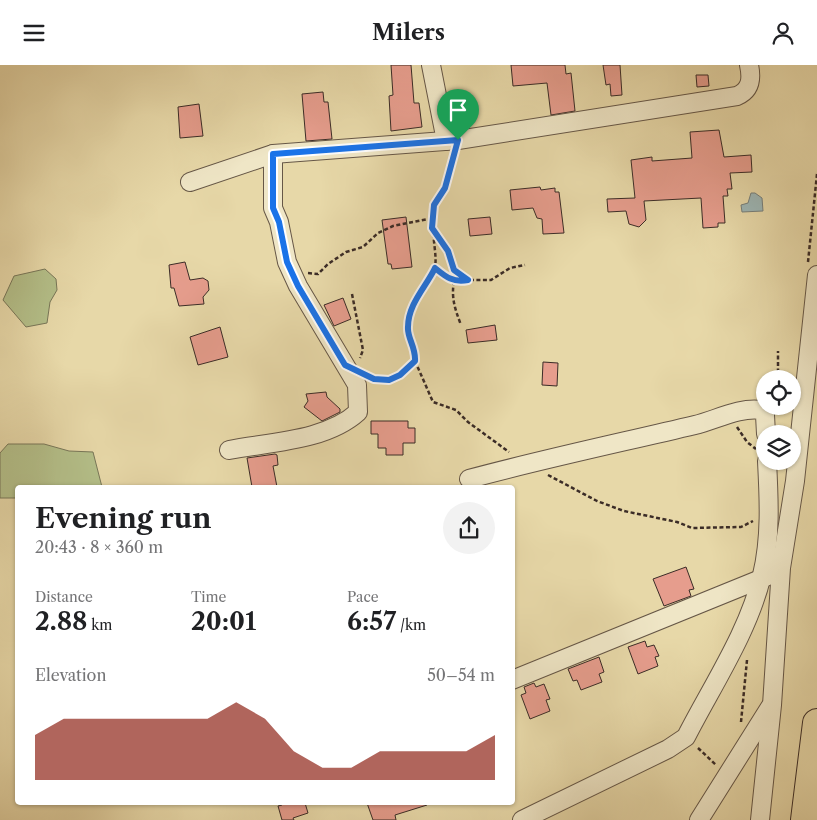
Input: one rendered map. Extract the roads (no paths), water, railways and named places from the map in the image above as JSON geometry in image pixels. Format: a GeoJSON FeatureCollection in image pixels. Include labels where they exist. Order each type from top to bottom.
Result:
{"type":"FeatureCollection","features":[{"type":"Feature","properties":{"kind":"highway"},"geometry":{"type":"LineString","coordinates":[[805,820],[817,723]]}},
{"type":"Feature","properties":{"kind":"street"},"geometry":{"type":"LineString","coordinates":[[431,65],[452,141]]}},
{"type":"Feature","properties":{"kind":"street"},"geometry":{"type":"LineString","coordinates":[[190,182],[273,154],[452,141],[737,96],[744,93],[750,84],[750,65]]}},
{"type":"Feature","properties":{"kind":"street"},"geometry":{"type":"LineString","coordinates":[[229,450],[307,435],[345,424],[358,412],[359,397],[357,385],[298,286],[287,262],[279,222],[273,208],[273,154]]}},
{"type":"Feature","properties":{"kind":"street"},"geometry":{"type":"LineString","coordinates":[[760,820],[772,705],[781,568],[795,481],[817,275]]}},
{"type":"Feature","properties":{"kind":"street"},"geometry":{"type":"LineString","coordinates":[[469,479],[526,463],[697,425],[745,411],[761,411],[765,415],[766,425]]}},
{"type":"Feature","properties":{"kind":"street"},"geometry":{"type":"LineString","coordinates":[[522,820],[660,753],[686,737],[751,611],[761,581],[770,512],[765,470]]}},
{"type":"Feature","properties":{"kind":"street"},"geometry":{"type":"LineString","coordinates":[[515,679],[761,581],[781,568]]}},
{"type":"Feature","properties":{"kind":"street"},"geometry":{"type":"LineString","coordinates":[[699,820],[772,705]]}},
{"type":"Feature","properties":{"kind":"water"},"geometry":{"type":"Polygon","coordinates":[[[751,193],[755,193],[762,198],[763,211],[742,212],[741,205],[748,203],[751,193]]]}}]}
